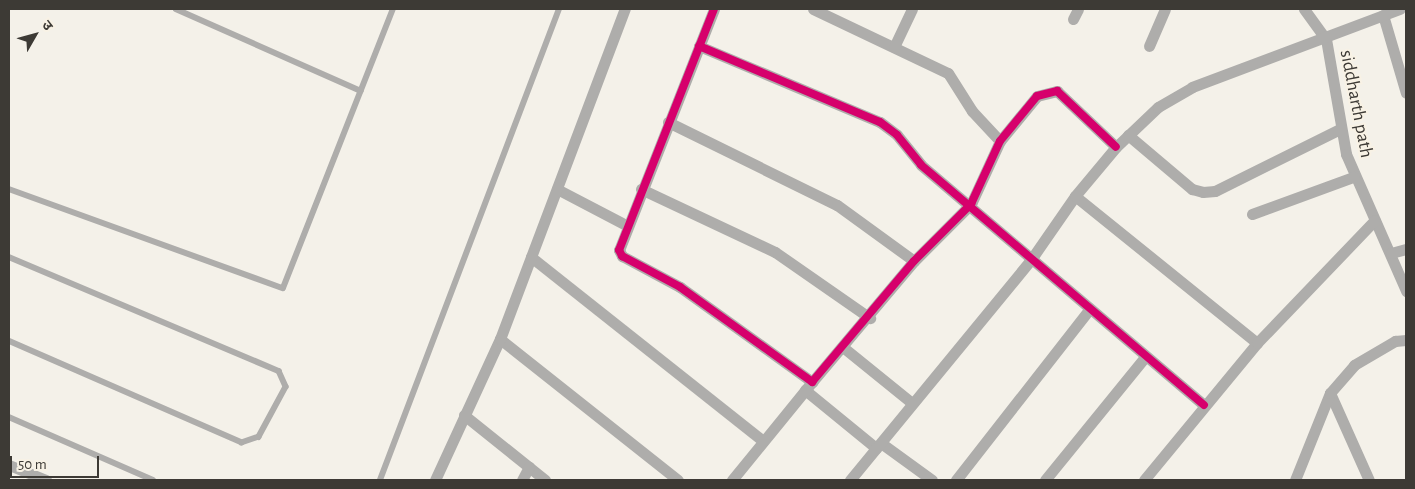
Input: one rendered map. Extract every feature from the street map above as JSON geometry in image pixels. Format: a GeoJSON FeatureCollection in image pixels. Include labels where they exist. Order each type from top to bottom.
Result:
{"type":"FeatureCollection","features":[{"type":"Feature","properties":{"kind":"street"},"geometry":{"type":"LineString","coordinates":[[435,480],[500,339],[626,9]]}},
{"type":"Feature","properties":{"kind":"street"},"geometry":{"type":"LineString","coordinates":[[714,9],[618,244],[622,256],[680,287],[809,386],[879,446],[932,480]]}},
{"type":"Feature","properties":{"kind":"street"},"geometry":{"type":"LineString","coordinates":[[814,9],[948,73],[972,110],[1000,141]]}},
{"type":"Feature","properties":{"kind":"street"},"geometry":{"type":"LineString","coordinates":[[894,48],[912,9]]}},
{"type":"Feature","properties":{"kind":"street"},"geometry":{"type":"LineString","coordinates":[[1149,46],[1165,9]]}},
{"type":"Feature","properties":{"kind":"street","name":"siddharth path"},"geometry":{"type":"LineString","coordinates":[[1304,9],[1326,39],[1340,129],[1353,177],[1391,253],[1406,291]]}},
{"type":"Feature","properties":{"kind":"street"},"geometry":{"type":"LineString","coordinates":[[850,480],[879,446],[912,402],[1030,261],[1075,196],[1116,147],[1158,108],[1192,87],[1326,39],[1400,9]]}},
{"type":"Feature","properties":{"kind":"street"},"geometry":{"type":"LineString","coordinates":[[1383,15],[1406,93]]}},
{"type":"Feature","properties":{"kind":"street"},"geometry":{"type":"LineString","coordinates":[[699,46],[880,122],[897,135],[921,166],[971,204],[1030,261],[1144,358],[1204,405]]}},
{"type":"Feature","properties":{"kind":"street"},"geometry":{"type":"LineString","coordinates":[[732,480],[809,386],[870,318],[914,261],[971,204],[1000,141],[1037,96],[1057,91],[1116,147]]}},
{"type":"Feature","properties":{"kind":"street"},"geometry":{"type":"LineString","coordinates":[[668,122],[837,205],[914,261]]}},
{"type":"Feature","properties":{"kind":"street"},"geometry":{"type":"LineString","coordinates":[[1128,135],[1192,189],[1203,192],[1215,191],[1340,129]]}},
{"type":"Feature","properties":{"kind":"street"},"geometry":{"type":"LineString","coordinates":[[1252,214],[1353,177]]}},
{"type":"Feature","properties":{"kind":"street"},"geometry":{"type":"LineString","coordinates":[[557,188],[626,225]]}},
{"type":"Feature","properties":{"kind":"street"},"geometry":{"type":"LineString","coordinates":[[641,189],[774,252],[870,318]]}},
{"type":"Feature","properties":{"kind":"street"},"geometry":{"type":"LineString","coordinates":[[1075,196],[1256,343]]}},
{"type":"Feature","properties":{"kind":"street"},"geometry":{"type":"LineString","coordinates":[[1144,480],[1256,343],[1375,220]]}},
{"type":"Feature","properties":{"kind":"street"},"geometry":{"type":"LineString","coordinates":[[1391,253],[1406,249]]}},
{"type":"Feature","properties":{"kind":"street"},"geometry":{"type":"LineString","coordinates":[[531,256],[763,441]]}},
{"type":"Feature","properties":{"kind":"street"},"geometry":{"type":"LineString","coordinates":[[956,480],[1088,311]]}},
{"type":"Feature","properties":{"kind":"street"},"geometry":{"type":"LineString","coordinates":[[500,339],[678,480]]}},
{"type":"Feature","properties":{"kind":"street"},"geometry":{"type":"LineString","coordinates":[[1295,480],[1330,393],[1354,365],[1395,341],[1406,340]]}},
{"type":"Feature","properties":{"kind":"street"},"geometry":{"type":"LineString","coordinates":[[844,348],[912,402]]}},
{"type":"Feature","properties":{"kind":"street"},"geometry":{"type":"LineString","coordinates":[[1045,480],[1144,358]]}},
{"type":"Feature","properties":{"kind":"street"},"geometry":{"type":"LineString","coordinates":[[1330,393],[1369,480]]}},
{"type":"Feature","properties":{"kind":"street"},"geometry":{"type":"LineString","coordinates":[[464,415],[545,480]]}},
{"type":"Feature","properties":{"kind":"street"},"geometry":{"type":"LineString","coordinates":[[9,465],[46,480]]}},
{"type":"Feature","properties":{"kind":"street"},"geometry":{"type":"LineString","coordinates":[[522,480],[529,467]]}},
{"type":"Feature","properties":{"kind":"lane"},"geometry":{"type":"LineString","coordinates":[[176,9],[361,91]]}},
{"type":"Feature","properties":{"kind":"lane"},"geometry":{"type":"LineString","coordinates":[[9,189],[283,288],[393,9]]}},
{"type":"Feature","properties":{"kind":"lane"},"geometry":{"type":"LineString","coordinates":[[380,480],[559,9]]}},
{"type":"Feature","properties":{"kind":"lane"},"geometry":{"type":"LineString","coordinates":[[9,257],[279,371],[286,378],[286,387],[259,437],[242,443],[9,340]]}},
{"type":"Feature","properties":{"kind":"lane"},"geometry":{"type":"LineString","coordinates":[[9,418],[153,480]]}},
{"type":"Feature","properties":{"kind":"cycle path"},"geometry":{"type":"LineString","coordinates":[[714,9],[619,250],[622,256],[680,287],[812,382],[914,261],[971,204],[1000,141],[1037,96],[1057,91],[1116,147]]}},
{"type":"Feature","properties":{"kind":"cycle path"},"geometry":{"type":"LineString","coordinates":[[699,46],[880,122],[897,135],[921,165],[1204,405]]}}]}
